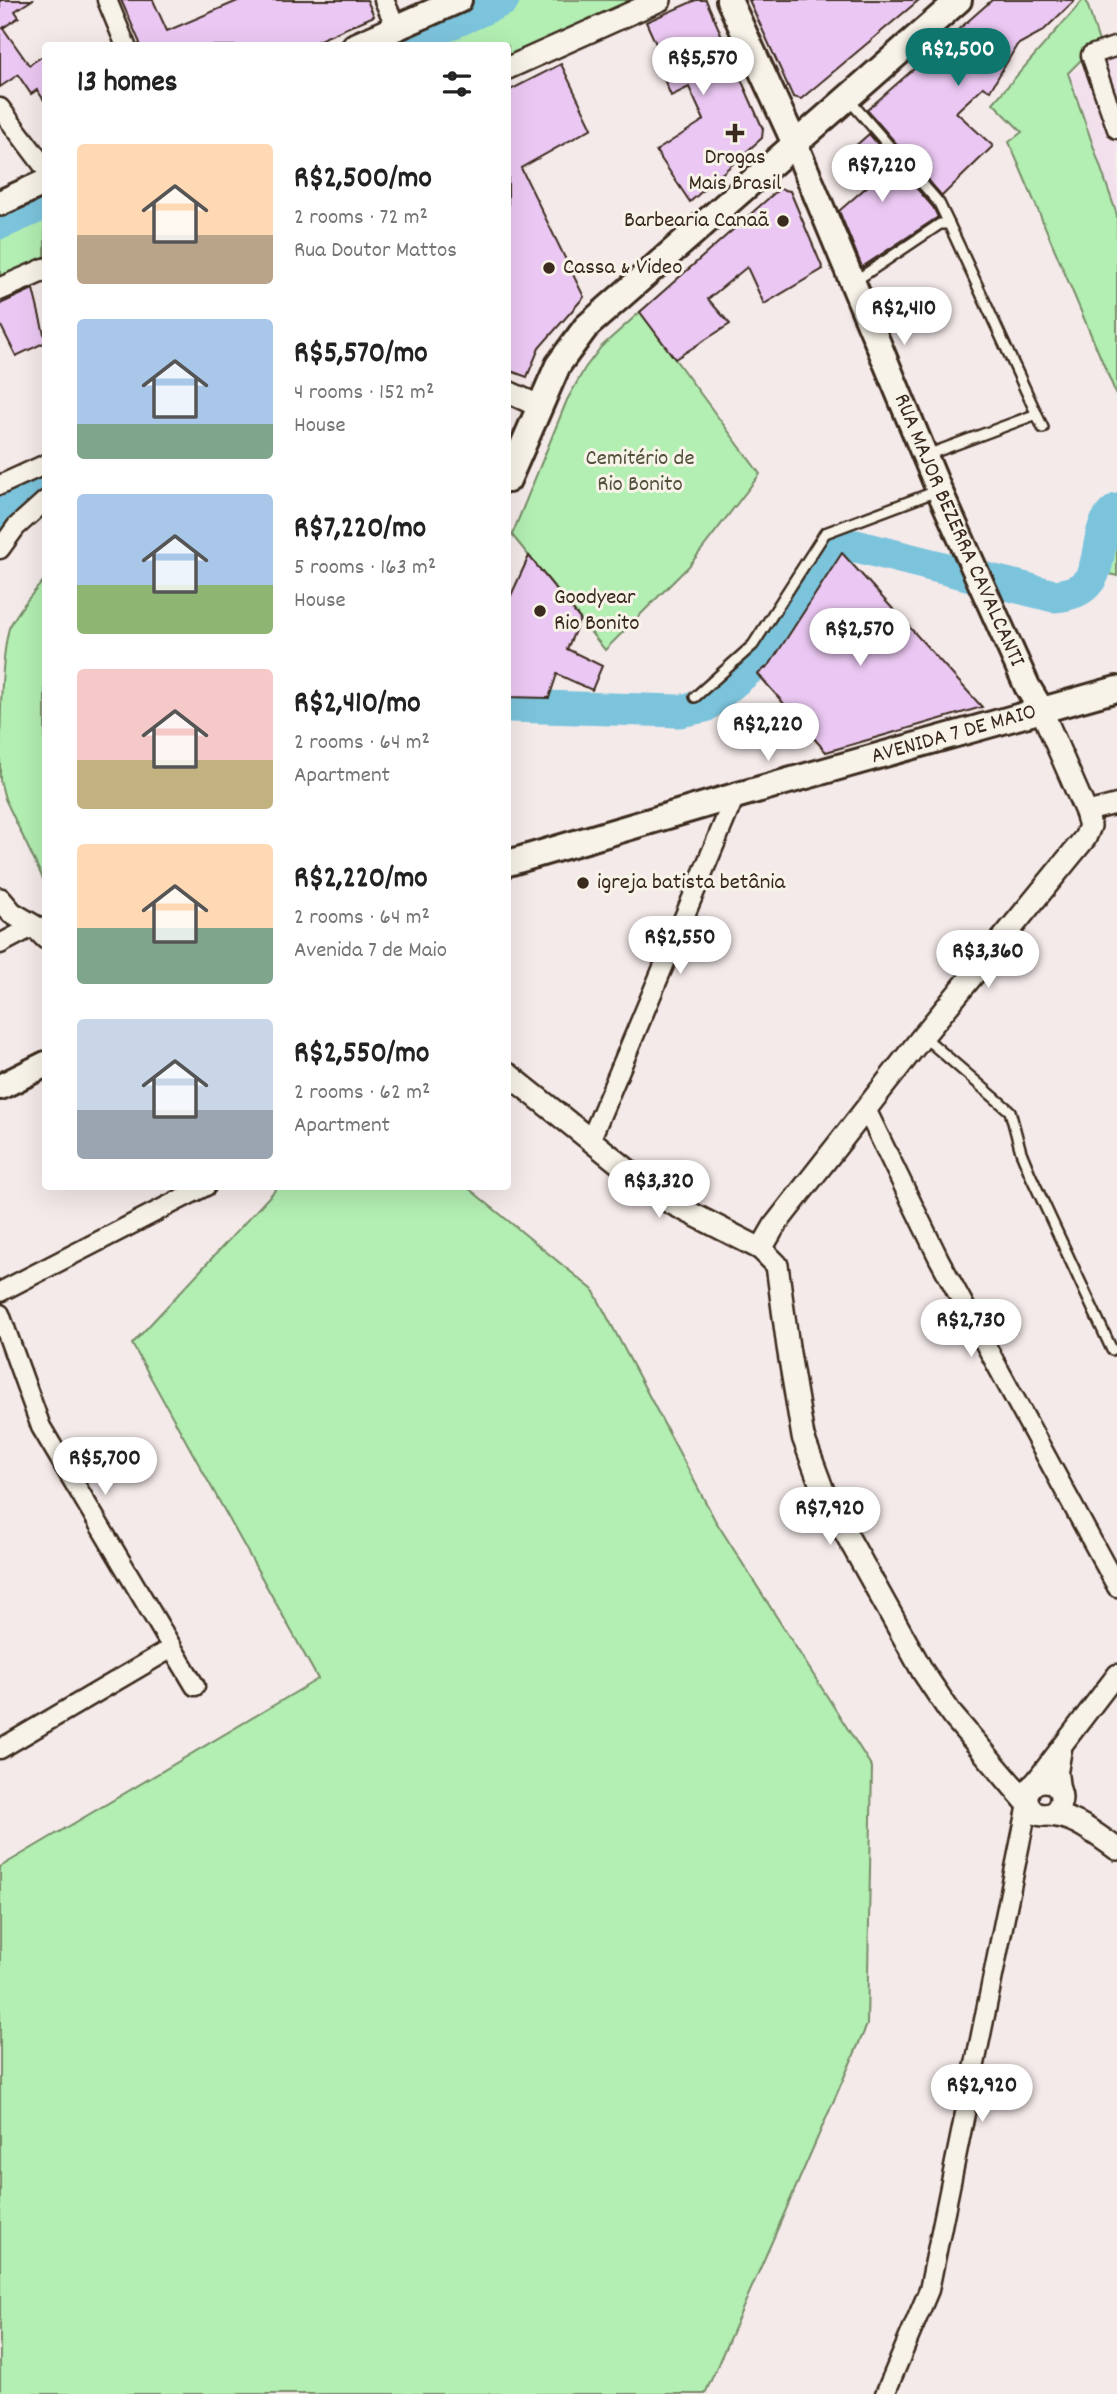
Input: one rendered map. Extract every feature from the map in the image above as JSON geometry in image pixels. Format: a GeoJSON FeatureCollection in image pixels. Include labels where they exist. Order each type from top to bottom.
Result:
{"type":"FeatureCollection","features":[{"type":"Feature","properties":{"kind":"main road"},"geometry":{"type":"LineString","coordinates":[[364,42],[459,0]]}},
{"type":"Feature","properties":{"kind":"main road","name":"RUA MAJOR BEZERRA CAVALCANTI"},"geometry":{"type":"LineString","coordinates":[[729,0],[795,144],[939,490],[1027,686],[1042,711]]}},
{"type":"Feature","properties":{"kind":"main road"},"geometry":{"type":"LineString","coordinates":[[511,473],[558,365],[586,327],[959,0]]}},
{"type":"Feature","properties":{"kind":"main road"},"geometry":{"type":"LineString","coordinates":[[0,203],[42,184]]}},
{"type":"Feature","properties":{"kind":"main road","name":"AVENIDA 7 DE MAIO"},"geometry":{"type":"LineString","coordinates":[[511,862],[734,796],[1117,689]]}},
{"type":"Feature","properties":{"kind":"main road"},"geometry":{"type":"LineString","coordinates":[[0,1087],[42,1066]]}},
{"type":"Feature","properties":{"kind":"street"},"geometry":{"type":"LineString","coordinates":[[107,0],[124,42]]}},
{"type":"Feature","properties":{"kind":"street"},"geometry":{"type":"LineString","coordinates":[[384,0],[396,27]]}},
{"type":"Feature","properties":{"kind":"street"},"geometry":{"type":"LineString","coordinates":[[511,67],[660,0]]}},
{"type":"Feature","properties":{"kind":"street"},"geometry":{"type":"LineString","coordinates":[[1117,46],[1091,55],[1117,129]]}},
{"type":"Feature","properties":{"kind":"street"},"geometry":{"type":"LineString","coordinates":[[0,108],[42,164]]}},
{"type":"Feature","properties":{"kind":"street"},"geometry":{"type":"LineString","coordinates":[[0,289],[42,271]]}},
{"type":"Feature","properties":{"kind":"street"},"geometry":{"type":"LineString","coordinates":[[511,393],[539,405]]}},
{"type":"Feature","properties":{"kind":"street"},"geometry":{"type":"LineString","coordinates":[[0,485],[42,466]]}},
{"type":"Feature","properties":{"kind":"street"},"geometry":{"type":"LineString","coordinates":[[0,549],[16,527],[42,504]]}},
{"type":"Feature","properties":{"kind":"street"},"geometry":{"type":"LineString","coordinates":[[761,1249],[775,1226],[866,1109],[1085,838],[1090,826],[1086,812],[1042,711]]}},
{"type":"Feature","properties":{"kind":"street"},"geometry":{"type":"LineString","coordinates":[[590,1141],[734,796]]}},
{"type":"Feature","properties":{"kind":"street"},"geometry":{"type":"LineString","coordinates":[[1086,812],[1117,804]]}},
{"type":"Feature","properties":{"kind":"street"},"geometry":{"type":"LineString","coordinates":[[0,899],[12,913],[40,932]]}},
{"type":"Feature","properties":{"kind":"street"},"geometry":{"type":"LineString","coordinates":[[0,944],[40,932]]}},
{"type":"Feature","properties":{"kind":"street"},"geometry":{"type":"LineString","coordinates":[[511,1076],[665,1200],[761,1249],[772,1258],[778,1270],[803,1437],[825,1496],[923,1672],[952,1715],[1010,1783],[1022,1787],[1035,1801],[1055,1815],[1076,1822],[1117,1849]]}},
{"type":"Feature","properties":{"kind":"street"},"geometry":{"type":"LineString","coordinates":[[866,1109],[939,1259],[1117,1587]]}},
{"type":"Feature","properties":{"kind":"street"},"geometry":{"type":"LineString","coordinates":[[0,1292],[198,1190]]}},
{"type":"Feature","properties":{"kind":"street"},"geometry":{"type":"LineString","coordinates":[[0,1314],[41,1427],[195,1686]]}},
{"type":"Feature","properties":{"kind":"street"},"geometry":{"type":"LineString","coordinates":[[0,1749],[172,1648]]}},
{"type":"Feature","properties":{"kind":"street"},"geometry":{"type":"LineString","coordinates":[[885,2394],[929,2290],[1021,1836],[1035,1801],[1062,1749],[1117,1674]]}},
{"type":"Feature","properties":{"kind":"street"},"geometry":{"type":"LineString","coordinates":[[1035,1801],[1058,1807],[1061,1796],[1058,1772],[1062,1749]]}},
{"type":"Feature","properties":{"kind":"street"},"geometry":{"type":"LineString","coordinates":[[1035,1801],[1039,1782],[1051,1783],[1076,1822]]}},
{"type":"Feature","properties":{"kind":"lane"},"geometry":{"type":"LineString","coordinates":[[847,98],[939,203],[1043,428]]}},
{"type":"Feature","properties":{"kind":"lane"},"geometry":{"type":"LineString","coordinates":[[853,282],[940,224],[948,224]]}},
{"type":"Feature","properties":{"kind":"lane"},"geometry":{"type":"LineString","coordinates":[[925,456],[1037,414]]}},
{"type":"Feature","properties":{"kind":"lane"},"geometry":{"type":"LineString","coordinates":[[695,697],[753,645],[825,533],[939,490]]}},
{"type":"Feature","properties":{"kind":"lane"},"geometry":{"type":"LineString","coordinates":[[923,1037],[1010,1111],[1030,1174],[1112,1350]]}},
{"type":"Feature","properties":{"kind":"shaded area"},"geometry":{"type":"Polygon","coordinates":[[[1117,56],[1117,215],[1068,73],[1117,56]]]}},
{"type":"Feature","properties":{"kind":"green space"},"geometry":{"type":"Polygon","coordinates":[[[503,0],[635,0],[511,55],[511,42],[409,42],[503,0]]]}},
{"type":"Feature","properties":{"kind":"green space"},"geometry":{"type":"Polygon","coordinates":[[[1083,0],[1086,0],[1099,42],[1068,73],[1117,215],[1117,396],[1009,142],[1022,132],[993,103],[1083,0]]]}},
{"type":"Feature","properties":{"kind":"green space"},"geometry":{"type":"Polygon","coordinates":[[[42,204],[42,262],[0,281],[0,223],[42,204]]]}},
{"type":"Feature","properties":{"kind":"green space","name":"Cemitério de Rio Bonito"},"geometry":{"type":"Polygon","coordinates":[[[640,312],[760,474],[689,566],[605,650],[512,535],[567,400],[585,368],[601,347],[640,312]]]}},
{"type":"Feature","properties":{"kind":"green space"},"geometry":{"type":"Polygon","coordinates":[[[1117,498],[1117,576],[1087,568],[1104,509],[1117,498]]]}},
{"type":"Feature","properties":{"kind":"green space"},"geometry":{"type":"Polygon","coordinates":[[[42,583],[42,877],[5,799],[0,780],[0,723],[6,643],[9,628],[42,583]]]}},
{"type":"Feature","properties":{"kind":"green space"},"geometry":{"type":"Polygon","coordinates":[[[275,1190],[471,1190],[593,1290],[715,1520],[872,1767],[867,2025],[705,2394],[0,2394],[0,1867],[318,1679],[132,1344],[275,1190]]]}},
{"type":"Feature","properties":{"kind":"building"},"geometry":{"type":"Polygon","coordinates":[[[0,0],[32,0],[15,11],[19,17],[3,28],[29,65],[42,57],[42,97],[37,90],[31,94],[18,75],[0,87],[0,0]]]}},
{"type":"Feature","properties":{"kind":"building"},"geometry":{"type":"Polygon","coordinates":[[[121,0],[153,0],[167,31],[240,0],[367,0],[374,16],[315,42],[140,42],[121,0]]]}},
{"type":"Feature","properties":{"kind":"building"},"geometry":{"type":"Polygon","coordinates":[[[696,0],[706,0],[763,129],[762,138],[690,202],[656,151],[704,120],[689,87],[671,96],[655,58],[661,55],[646,22],[696,0]]]}},
{"type":"Feature","properties":{"kind":"building"},"geometry":{"type":"Polygon","coordinates":[[[749,0],[919,0],[801,99],[793,97],[749,0]]]}},
{"type":"Feature","properties":{"kind":"building"},"geometry":{"type":"Polygon","coordinates":[[[992,0],[1075,0],[1043,31],[1017,45],[990,91],[983,87],[956,112],[993,146],[942,196],[867,110],[992,0]]]}},
{"type":"Feature","properties":{"kind":"building"},"geometry":{"type":"Polygon","coordinates":[[[561,64],[592,128],[521,168],[584,297],[539,348],[527,377],[511,371],[511,89],[561,64]]]}},
{"type":"Feature","properties":{"kind":"building"},"geometry":{"type":"Polygon","coordinates":[[[869,134],[933,207],[938,217],[862,267],[839,211],[870,184],[844,156],[869,134]]]}},
{"type":"Feature","properties":{"kind":"building"},"geometry":{"type":"Polygon","coordinates":[[[779,189],[790,191],[823,269],[764,304],[747,267],[708,299],[730,324],[675,359],[640,312],[779,189]]]}},
{"type":"Feature","properties":{"kind":"building"},"geometry":{"type":"Polygon","coordinates":[[[33,289],[42,326],[42,344],[16,356],[0,324],[0,304],[33,289]]]}},
{"type":"Feature","properties":{"kind":"building"},"geometry":{"type":"Polygon","coordinates":[[[842,553],[982,707],[826,752],[758,674],[770,664],[842,553]]]}},
{"type":"Feature","properties":{"kind":"building","name":"Goodyear Rio Bonito"},"geometry":{"type":"Polygon","coordinates":[[[529,556],[580,619],[567,649],[602,666],[592,690],[557,674],[549,698],[511,697],[511,595],[529,556]]]}},
{"type":"Feature","properties":{"kind":"waterway"},"geometry":{"type":"LineString","coordinates":[[409,42],[503,0]]}},
{"type":"Feature","properties":{"kind":"waterway"},"geometry":{"type":"LineString","coordinates":[[0,223],[42,205]]}},
{"type":"Feature","properties":{"kind":"waterway"},"geometry":{"type":"LineString","coordinates":[[0,520],[25,492],[42,481]]}},
{"type":"Feature","properties":{"kind":"waterway"},"geometry":{"type":"LineString","coordinates":[[511,706],[679,711],[705,706],[763,657],[836,553],[845,547],[856,546],[1054,596],[1073,592],[1086,584],[1093,573],[1103,532],[1108,520],[1117,510]]}},
{"type":"Feature","properties":{"kind":"place","name":"Drogas Mais Brasil"},"geometry":{"type":"Point","coordinates":[735,133]}},
{"type":"Feature","properties":{"kind":"place","name":"Barbearia Canaã"},"geometry":{"type":"Point","coordinates":[783,221]}},
{"type":"Feature","properties":{"kind":"place","name":"Cassa & Video"},"geometry":{"type":"Point","coordinates":[549,268]}},
{"type":"Feature","properties":{"kind":"place","name":"Goodyear Rio Bonito"},"geometry":{"type":"Point","coordinates":[540,611]}},
{"type":"Feature","properties":{"kind":"place","name":"igreja batista betânia"},"geometry":{"type":"Point","coordinates":[583,883]}}]}
